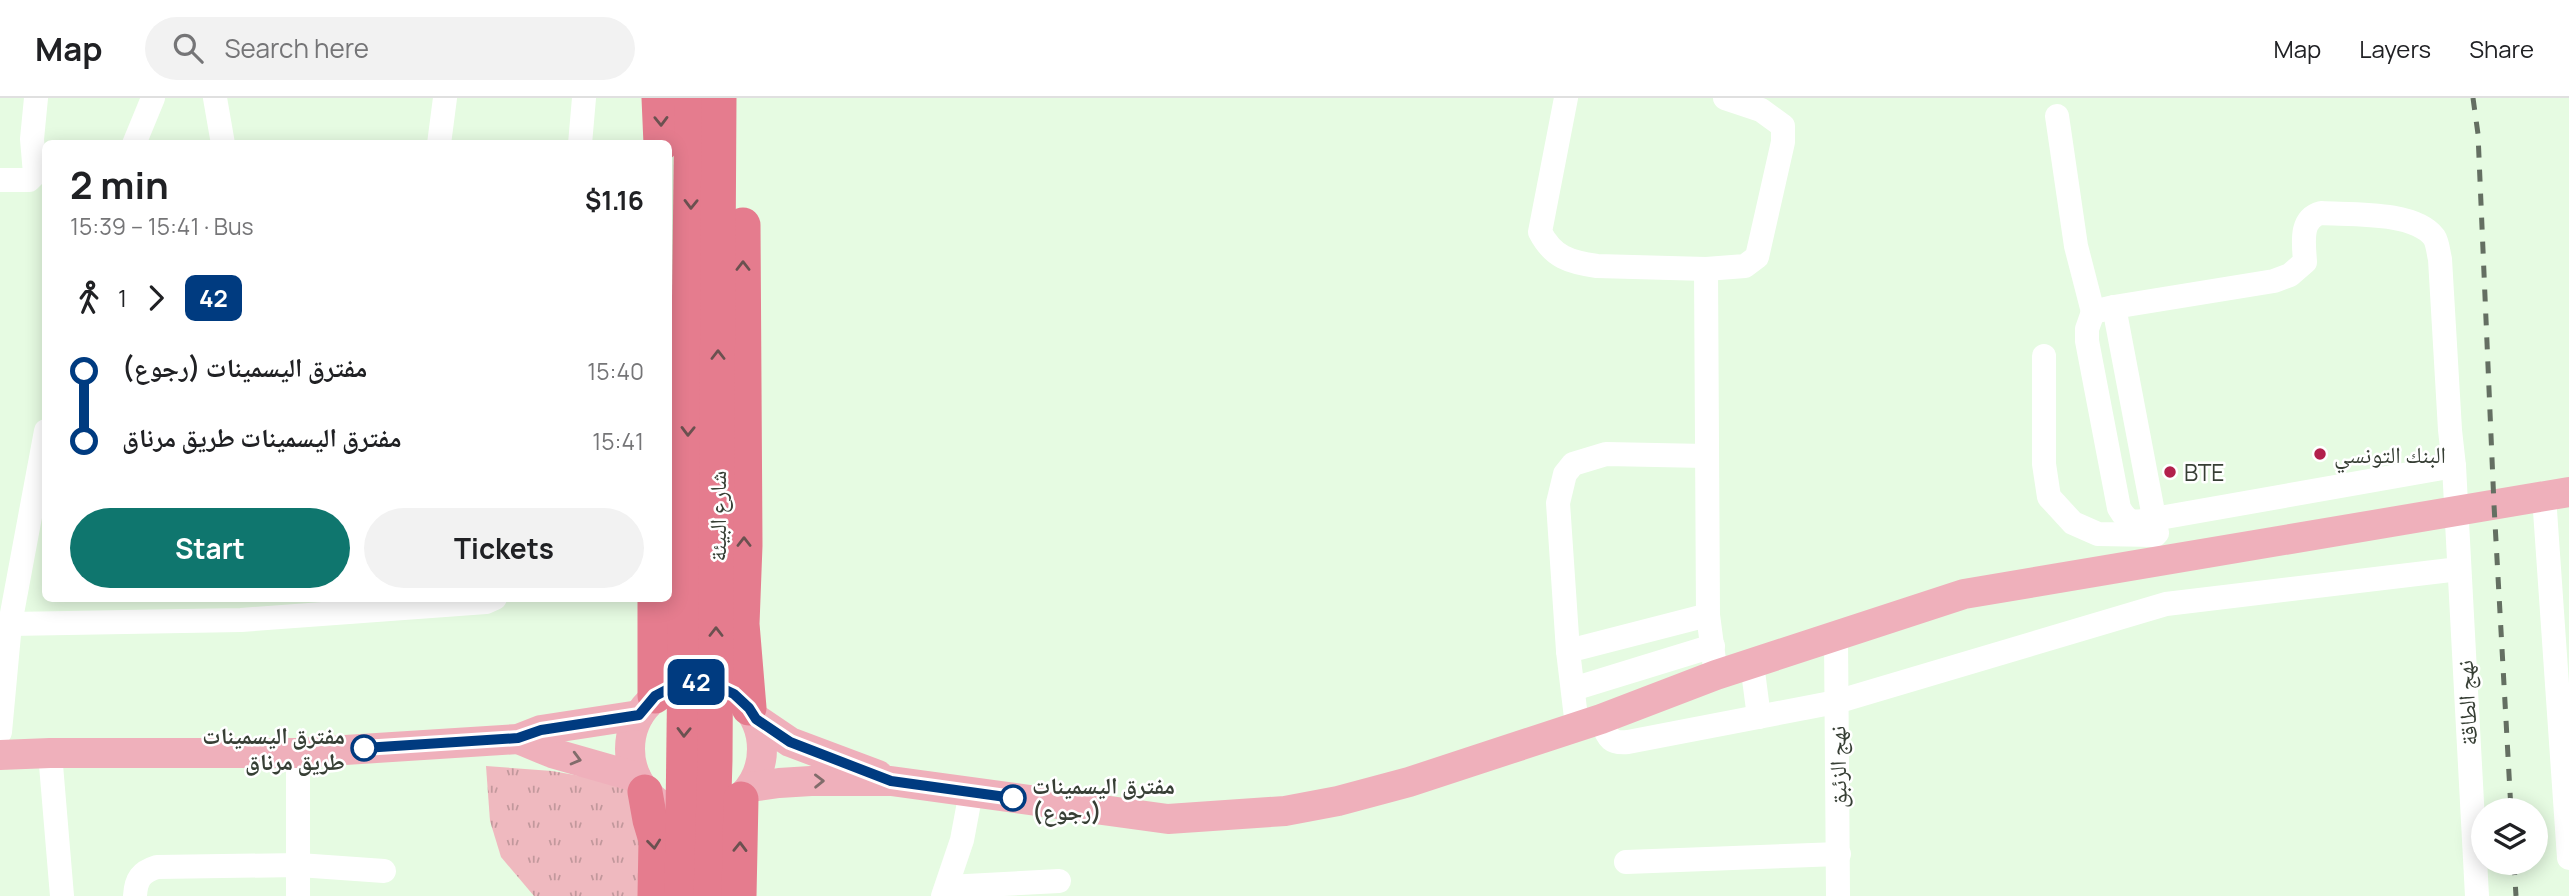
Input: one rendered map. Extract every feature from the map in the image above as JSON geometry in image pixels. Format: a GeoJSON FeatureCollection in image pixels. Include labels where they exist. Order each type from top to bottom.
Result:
{"type":"FeatureCollection","features":[{"type":"Feature","properties":{"kind":"highway"},"geometry":{"type":"LineString","coordinates":[[659,98],[691,138]]}},
{"type":"Feature","properties":{"kind":"highway","name":"شارع البيئة"},"geometry":{"type":"LineString","coordinates":[[692,98],[691,138],[715,760],[711,896]]}},
{"type":"Feature","properties":{"kind":"highway"},"geometry":{"type":"LineString","coordinates":[[682,896],[691,138],[719,98]]}},
{"type":"Feature","properties":{"kind":"highway"},"geometry":{"type":"LineString","coordinates":[[742,98],[745,545],[742,624],[753,714]]}},
{"type":"Feature","properties":{"kind":"highway"},"geometry":{"type":"LineString","coordinates":[[647,706],[655,602]]}},
{"type":"Feature","properties":{"kind":"highway"},"geometry":{"type":"LineString","coordinates":[[640,785],[656,840],[655,896]]}},
{"type":"Feature","properties":{"kind":"highway"},"geometry":{"type":"LineString","coordinates":[[739,896],[746,793]]}},
{"type":"Feature","properties":{"kind":"main road"},"geometry":{"type":"LineString","coordinates":[[746,793],[811,781],[891,781],[1168,819],[1285,811],[1338,801],[1409,782],[1589,722],[1717,675],[1964,594],[2158,538],[2458,510],[2557,494]]}},
{"type":"Feature","properties":{"kind":"main road"},"geometry":{"type":"LineString","coordinates":[[0,755],[50,752],[298,753],[518,738],[541,730],[647,706],[674,686],[694,682],[715,685],[734,694],[753,714],[790,742],[891,781]]}},
{"type":"Feature","properties":{"kind":"main road"},"geometry":{"type":"LineString","coordinates":[[640,785],[630,757],[631,735],[647,706]]}},
{"type":"Feature","properties":{"kind":"main road"},"geometry":{"type":"LineString","coordinates":[[518,738],[640,785],[662,806],[681,814],[702,815],[723,810],[746,793],[759,772],[763,754],[762,736],[753,714]]}},
{"type":"Feature","properties":{"kind":"street"},"geometry":{"type":"LineString","coordinates":[[0,180],[29,180],[35,174],[32,139],[36,98]]}},
{"type":"Feature","properties":{"kind":"street"},"geometry":{"type":"LineString","coordinates":[[136,140],[153,98]]}},
{"type":"Feature","properties":{"kind":"street"},"geometry":{"type":"LineString","coordinates":[[215,98],[222,140]]}},
{"type":"Feature","properties":{"kind":"street"},"geometry":{"type":"LineString","coordinates":[[440,140],[445,98]]}},
{"type":"Feature","properties":{"kind":"street"},"geometry":{"type":"LineString","coordinates":[[580,140],[584,98]]}},
{"type":"Feature","properties":{"kind":"street"},"geometry":{"type":"LineString","coordinates":[[1566,98],[1540,232],[1547,246],[1559,256],[1597,266],[1706,269],[1745,266],[1757,257],[1783,142],[1783,127],[1761,110],[1725,98]]}},
{"type":"Feature","properties":{"kind":"street"},"geometry":{"type":"LineString","coordinates":[[2057,117],[2076,246],[2104,310],[2087,328],[2087,341],[2119,508],[2124,518],[2158,538]]}},
{"type":"Feature","properties":{"kind":"street","name":"نهج الطاقة"},"geometry":{"type":"LineString","coordinates":[[2104,310],[2274,281],[2290,275],[2305,262],[2306,225],[2314,215],[2321,213],[2407,219],[2422,226],[2435,239],[2440,259],[2450,430],[2458,510],[2477,896]]}},
{"type":"Feature","properties":{"kind":"street"},"geometry":{"type":"LineString","coordinates":[[1706,269],[1708,615],[1717,675]]}},
{"type":"Feature","properties":{"kind":"street"},"geometry":{"type":"LineString","coordinates":[[2044,356],[2044,464],[2049,497],[2074,523],[2098,534],[2158,538],[2454,466]]}},
{"type":"Feature","properties":{"kind":"street"},"geometry":{"type":"LineString","coordinates":[[1706,456],[1606,454],[1573,464],[1565,474],[1558,503],[1573,689],[1589,722],[1616,743],[1836,702],[2166,604],[2459,569]]}},
{"type":"Feature","properties":{"kind":"street"},"geometry":{"type":"LineString","coordinates":[[0,732],[10,624],[42,460]]}},
{"type":"Feature","properties":{"kind":"street"},"geometry":{"type":"LineString","coordinates":[[2557,494],[2569,858]]}},
{"type":"Feature","properties":{"kind":"street"},"geometry":{"type":"LineString","coordinates":[[10,624],[242,609],[486,602]]}},
{"type":"Feature","properties":{"kind":"street"},"geometry":{"type":"LineString","coordinates":[[1568,651],[1708,615]]}},
{"type":"Feature","properties":{"kind":"street","name":"نهج الزئبق"},"geometry":{"type":"LineString","coordinates":[[1836,637],[1838,896]]}},
{"type":"Feature","properties":{"kind":"street"},"geometry":{"type":"LineString","coordinates":[[1573,689],[1713,646]]}},
{"type":"Feature","properties":{"kind":"street"},"geometry":{"type":"LineString","coordinates":[[1752,664],[1759,717]]}},
{"type":"Feature","properties":{"kind":"street"},"geometry":{"type":"LineString","coordinates":[[50,752],[62,896]]}},
{"type":"Feature","properties":{"kind":"street"},"geometry":{"type":"LineString","coordinates":[[298,753],[298,896]]}},
{"type":"Feature","properties":{"kind":"street"},"geometry":{"type":"LineString","coordinates":[[971,792],[962,840],[946,891],[1059,881]]}},
{"type":"Feature","properties":{"kind":"street"},"geometry":{"type":"LineString","coordinates":[[1626,862],[1839,854]]}},
{"type":"Feature","properties":{"kind":"street"},"geometry":{"type":"LineString","coordinates":[[135,896],[137,880],[142,873],[157,867],[299,865],[384,871]]}},
{"type":"Feature","properties":{"kind":"green space"},"geometry":{"type":"Polygon","coordinates":[[[486,766],[552,771],[620,783],[645,806],[659,896],[534,896],[501,857],[490,821],[486,766]]]}},
{"type":"Feature","properties":{"kind":"railway"},"geometry":{"type":"LineString","coordinates":[[2473,98],[2478,134],[2510,798]]}},
{"type":"Feature","properties":{"kind":"railway"},"geometry":{"type":"LineString","coordinates":[[2515,875],[2516,896]]}},
{"type":"Feature","properties":{"kind":"bus line","name":"42"},"geometry":{"type":"LineString","coordinates":[[364,748],[518,738],[541,730],[639,715],[655,696],[674,686],[694,682],[715,685],[734,694],[756,719],[790,742],[891,781],[1013,798]]}},
{"type":"Feature","properties":{"kind":"place","name":"البنك التونسي"},"geometry":{"type":"Point","coordinates":[2320,454]}},
{"type":"Feature","properties":{"kind":"place","name":"BTE"},"geometry":{"type":"Point","coordinates":[2170,472]}},
{"type":"Feature","properties":{"kind":"place","name":"مفترق اليسمينات طريق مرناق"},"geometry":{"type":"Point","coordinates":[364,748]}},
{"type":"Feature","properties":{"kind":"place","name":"مفترق اليسمينات (رجوع)"},"geometry":{"type":"Point","coordinates":[1013,798]}}]}
